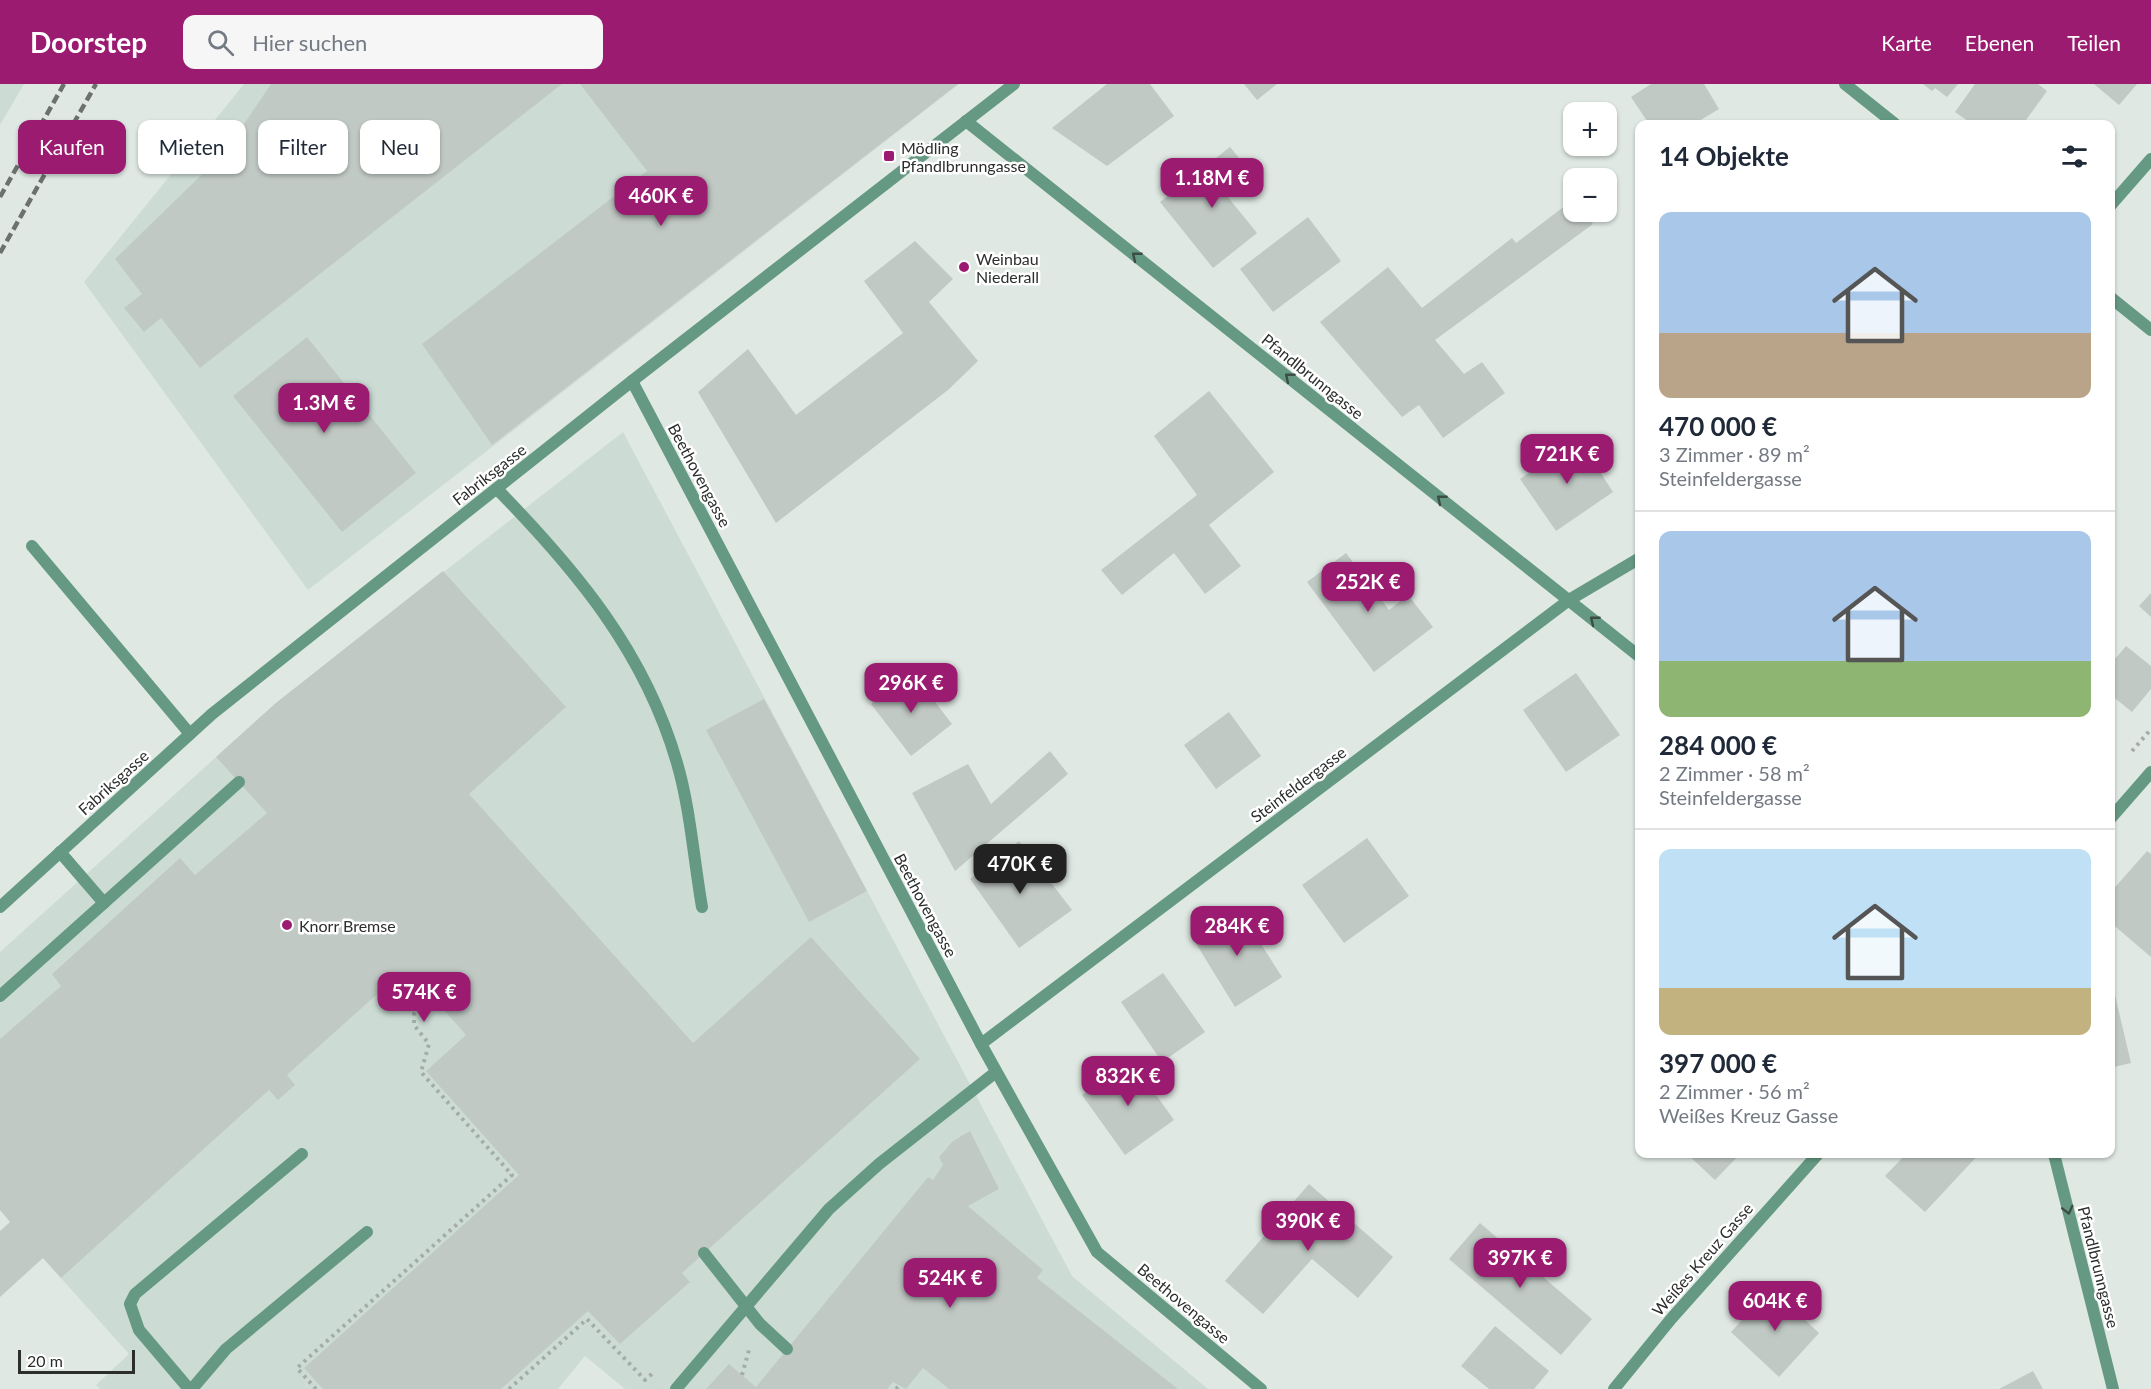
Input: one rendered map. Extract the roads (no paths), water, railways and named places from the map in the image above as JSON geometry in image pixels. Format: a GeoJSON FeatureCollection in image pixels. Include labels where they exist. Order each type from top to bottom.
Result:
{"type":"FeatureCollection","features":[{"type":"Feature","properties":{"kind":"street","name":"Fabriksgasse"},"geometry":{"type":"LineString","coordinates":[[0,907],[190,734],[632,381],[1014,84]]}},
{"type":"Feature","properties":{"kind":"street"},"geometry":{"type":"LineString","coordinates":[[1845,84],[1890,120]]}},
{"type":"Feature","properties":{"kind":"street","name":"Pfandlbrunngasse"},"geometry":{"type":"LineString","coordinates":[[966,121],[1635,653]]}},
{"type":"Feature","properties":{"kind":"street"},"geometry":{"type":"LineString","coordinates":[[2115,200],[2151,159]]}},
{"type":"Feature","properties":{"kind":"street"},"geometry":{"type":"LineString","coordinates":[[2115,301],[2151,330]]}},
{"type":"Feature","properties":{"kind":"street","name":"Beethovengasse"},"geometry":{"type":"LineString","coordinates":[[632,381],[981,1044],[1096,1252],[1261,1389]]}},
{"type":"Feature","properties":{"kind":"street"},"geometry":{"type":"LineString","coordinates":[[497,489],[595,597],[650,688],[678,765],[702,907]]}},
{"type":"Feature","properties":{"kind":"street"},"geometry":{"type":"LineString","coordinates":[[32,546],[190,734]]}},
{"type":"Feature","properties":{"kind":"street","name":"Steinfeldergasse"},"geometry":{"type":"LineString","coordinates":[[981,1044],[1569,600],[1635,561]]}},
{"type":"Feature","properties":{"kind":"street"},"geometry":{"type":"LineString","coordinates":[[2115,813],[2151,771]]}},
{"type":"Feature","properties":{"kind":"street"},"geometry":{"type":"LineString","coordinates":[[0,996],[239,782]]}},
{"type":"Feature","properties":{"kind":"street"},"geometry":{"type":"LineString","coordinates":[[60,852],[104,903]]}},
{"type":"Feature","properties":{"kind":"street"},"geometry":{"type":"LineString","coordinates":[[676,1389],[830,1209],[879,1164],[996,1072]]}},
{"type":"Feature","properties":{"kind":"street"},"geometry":{"type":"LineString","coordinates":[[302,1154],[135,1294],[130,1304],[139,1330],[190,1389],[226,1349],[367,1232]]}},
{"type":"Feature","properties":{"kind":"street","name":"Weißes Kreuz Gasse"},"geometry":{"type":"LineString","coordinates":[[1614,1389],[1671,1319],[1814,1158]]}},
{"type":"Feature","properties":{"kind":"street","name":"Pfandlbrunngasse"},"geometry":{"type":"LineString","coordinates":[[2055,1158],[2113,1389]]}},
{"type":"Feature","properties":{"kind":"street"},"geometry":{"type":"LineString","coordinates":[[704,1253],[746,1306],[787,1349]]}},
{"type":"Feature","properties":{"kind":"railway"},"geometry":{"type":"LineString","coordinates":[[0,197],[64,84]]}},
{"type":"Feature","properties":{"kind":"railway"},"geometry":{"type":"LineString","coordinates":[[0,253],[96,84]]}},
{"type":"Feature","properties":{"kind":"place","name":"Mödling Pfandlbrunngasse"},"geometry":{"type":"Point","coordinates":[889,156]}},
{"type":"Feature","properties":{"kind":"place","name":"Weinbau Niederall"},"geometry":{"type":"Point","coordinates":[964,267]}},
{"type":"Feature","properties":{"kind":"place","name":"Knorr Bremse"},"geometry":{"type":"Point","coordinates":[287,925]}}]}
